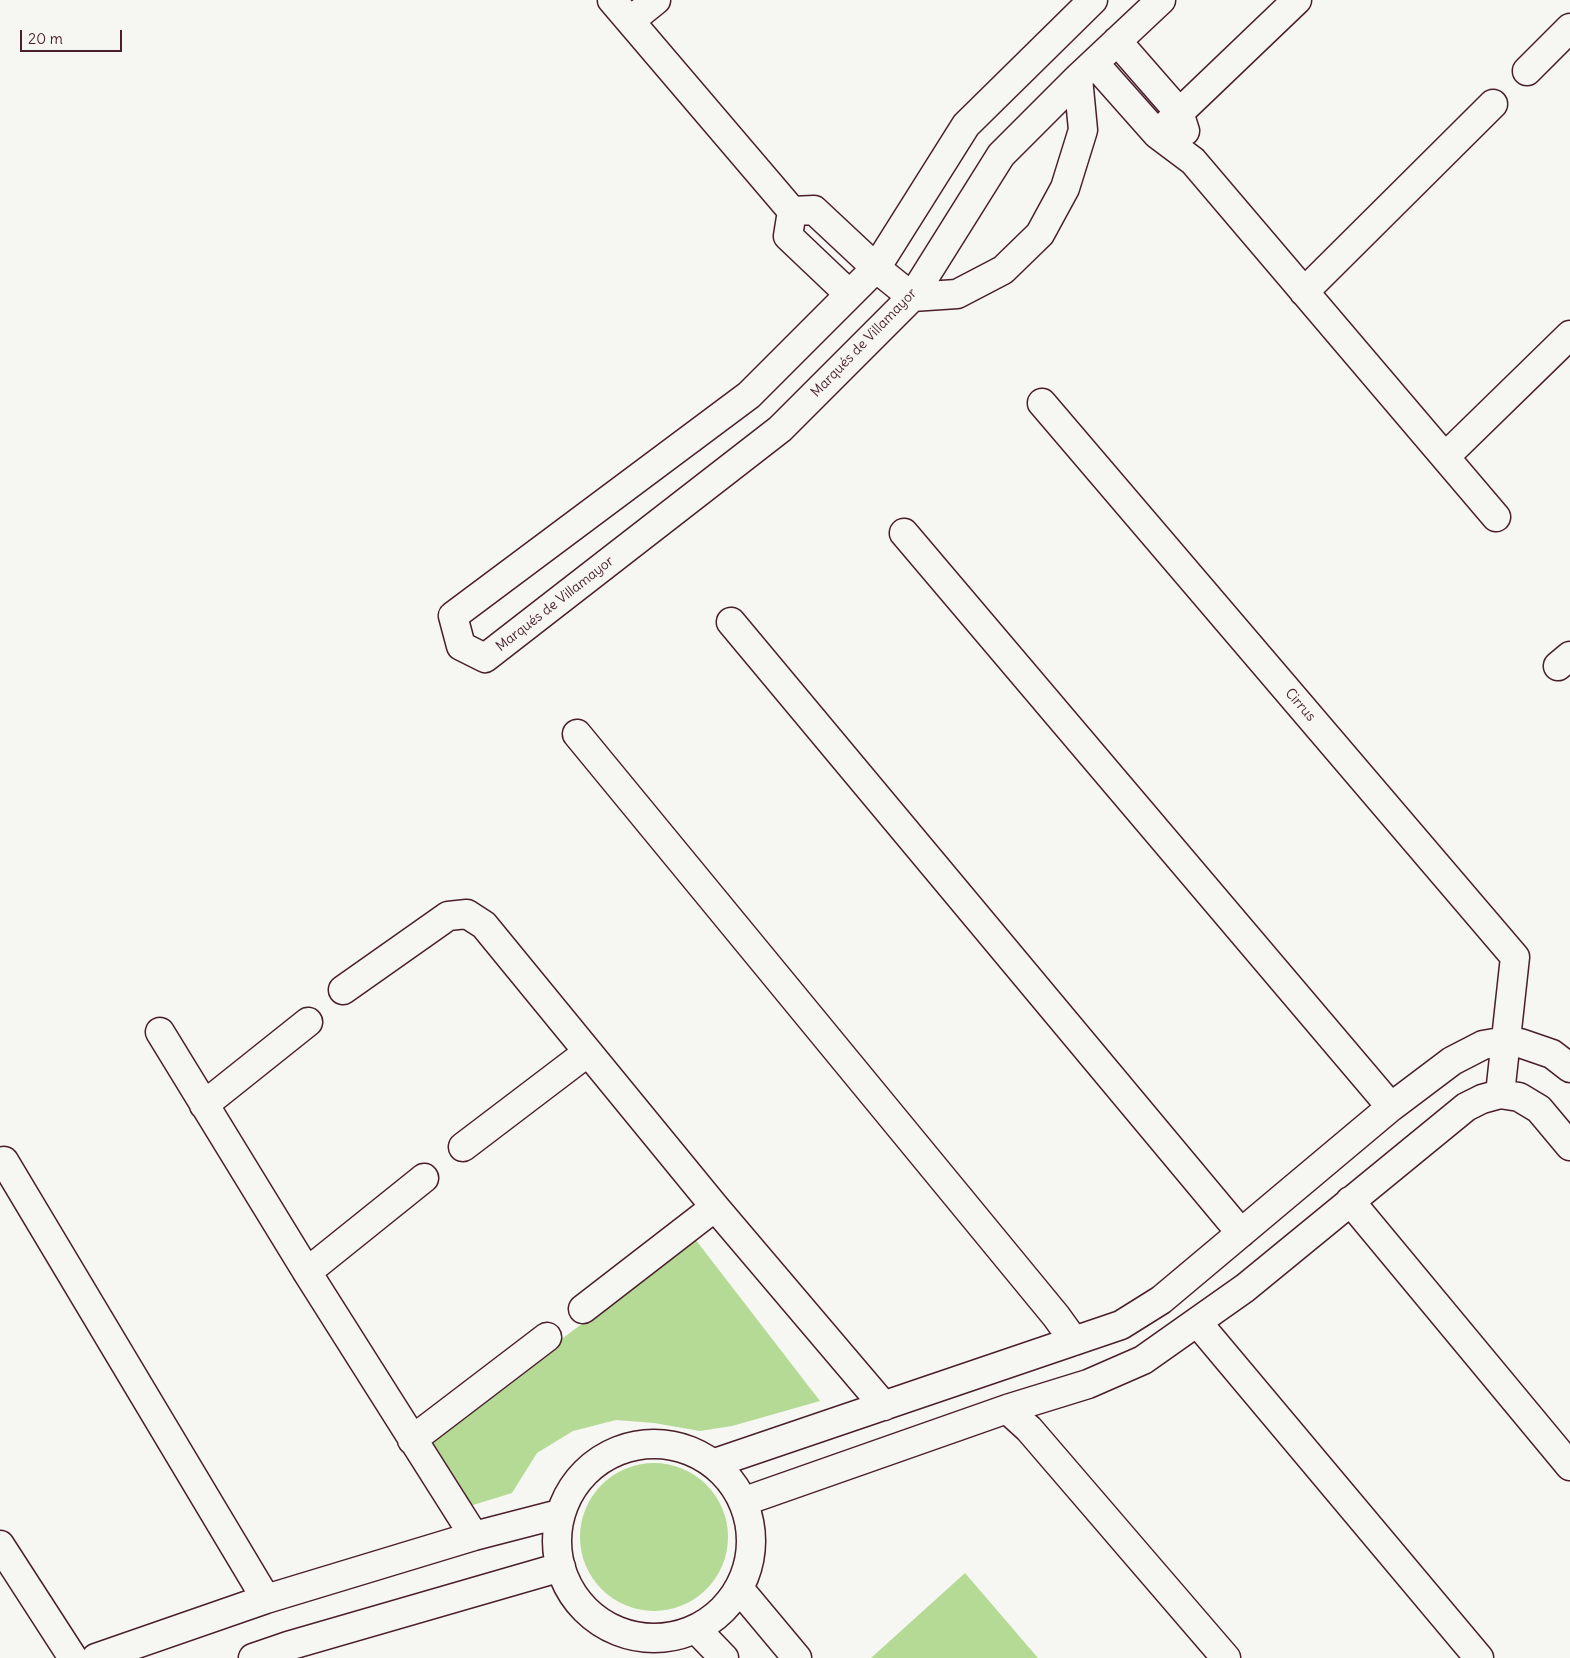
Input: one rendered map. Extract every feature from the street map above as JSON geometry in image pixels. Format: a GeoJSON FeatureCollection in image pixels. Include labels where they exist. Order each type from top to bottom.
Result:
{"type":"FeatureCollection","features":[{"type":"Feature","properties":{"kind":"street"},"geometry":{"type":"LineString","coordinates":[[612,0],[792,211],[788,236],[849,294]]}},
{"type":"Feature","properties":{"kind":"street"},"geometry":{"type":"LineString","coordinates":[[630,21],[656,0]]}},
{"type":"Feature","properties":{"kind":"street","name":"Marqués de Villamayor"},"geometry":{"type":"LineString","coordinates":[[1094,0],[966,125],[876,268],[748,395],[453,616],[461,646],[485,658],[780,429],[912,297],[1001,155],[1086,70],[1161,0]]}},
{"type":"Feature","properties":{"kind":"street"},"geometry":{"type":"LineString","coordinates":[[1157,134],[1297,0]]}},
{"type":"Feature","properties":{"kind":"street"},"geometry":{"type":"LineString","coordinates":[[1527,71],[1570,28]]}},
{"type":"Feature","properties":{"kind":"street"},"geometry":{"type":"LineString","coordinates":[[1117,41],[1179,112],[1193,161]]}},
{"type":"Feature","properties":{"kind":"street"},"geometry":{"type":"LineString","coordinates":[[792,211],[814,210],[876,268],[912,297],[957,294],[1003,270],[1040,234],[1065,188],[1083,130],[1086,70]]}},
{"type":"Feature","properties":{"kind":"street"},"geometry":{"type":"LineString","coordinates":[[1086,70],[1157,134],[1193,161],[1496,517]]}},
{"type":"Feature","properties":{"kind":"street"},"geometry":{"type":"LineString","coordinates":[[1304,292],[1493,104]]}},
{"type":"Feature","properties":{"kind":"street"},"geometry":{"type":"LineString","coordinates":[[1445,457],[1570,335]]}},
{"type":"Feature","properties":{"kind":"street","name":"Cirrus"},"geometry":{"type":"LineString","coordinates":[[1042,403],[1515,957],[1500,1094]]}},
{"type":"Feature","properties":{"kind":"street"},"geometry":{"type":"LineString","coordinates":[[904,533],[1391,1107]]}},
{"type":"Feature","properties":{"kind":"street"},"geometry":{"type":"LineString","coordinates":[[731,622],[1241,1233]]}},
{"type":"Feature","properties":{"kind":"street"},"geometry":{"type":"LineString","coordinates":[[577,734],[1050,1308],[1074,1342]]}},
{"type":"Feature","properties":{"kind":"street"},"geometry":{"type":"LineString","coordinates":[[342,990],[448,916],[467,914],[484,925],[715,1207],[884,1406]]}},
{"type":"Feature","properties":{"kind":"street"},"geometry":{"type":"LineString","coordinates":[[204,1105],[308,1022]]}},
{"type":"Feature","properties":{"kind":"street"},"geometry":{"type":"LineString","coordinates":[[160,1032],[307,1272],[474,1536]]}},
{"type":"Feature","properties":{"kind":"street"},"geometry":{"type":"LineString","coordinates":[[715,1463],[1122,1325],[1161,1300],[1391,1107],[1452,1061],[1507,1032],[1520,1043],[1552,1054],[1570,1068]]}},
{"type":"Feature","properties":{"kind":"street"},"geometry":{"type":"LineString","coordinates":[[463,1147],[588,1052]]}},
{"type":"Feature","properties":{"kind":"street"},"geometry":{"type":"LineString","coordinates":[[745,1501],[1006,1409],[1088,1384],[1143,1360],[1245,1288],[1466,1107],[1482,1099],[1500,1094],[1519,1097],[1539,1109],[1570,1146]]}},
{"type":"Feature","properties":{"kind":"street"},"geometry":{"type":"LineString","coordinates":[[4,1161],[266,1599]]}},
{"type":"Feature","properties":{"kind":"street"},"geometry":{"type":"LineString","coordinates":[[307,1272],[424,1178]]}},
{"type":"Feature","properties":{"kind":"street"},"geometry":{"type":"LineString","coordinates":[[1350,1201],[1570,1466]]}},
{"type":"Feature","properties":{"kind":"street"},"geometry":{"type":"LineString","coordinates":[[582,1309],[715,1207]]}},
{"type":"Feature","properties":{"kind":"street"},"geometry":{"type":"LineString","coordinates":[[1197,1322],[1479,1658]]}},
{"type":"Feature","properties":{"kind":"street"},"geometry":{"type":"LineString","coordinates":[[412,1440],[546,1337]]}},
{"type":"Feature","properties":{"kind":"street"},"geometry":{"type":"LineString","coordinates":[[1006,1409],[1029,1429],[1226,1658]]}},
{"type":"Feature","properties":{"kind":"street"},"geometry":{"type":"LineString","coordinates":[[664,1443],[691,1449],[715,1463],[745,1501],[750,1546],[741,1592],[722,1614],[697,1630],[661,1640],[623,1634],[590,1615],[561,1568],[556,1551],[559,1514],[570,1490],[588,1468],[610,1452],[636,1444],[664,1443]]}},
{"type":"Feature","properties":{"kind":"street"},"geometry":{"type":"LineString","coordinates":[[96,1658],[266,1599],[474,1536],[559,1514]]}},
{"type":"Feature","properties":{"kind":"street"},"geometry":{"type":"LineString","coordinates":[[0,1545],[73,1658]]}},
{"type":"Feature","properties":{"kind":"street"},"geometry":{"type":"LineString","coordinates":[[253,1658],[292,1652],[561,1568]]}},
{"type":"Feature","properties":{"kind":"street"},"geometry":{"type":"LineString","coordinates":[[741,1592],[797,1658]]}},
{"type":"Feature","properties":{"kind":"street"},"geometry":{"type":"LineString","coordinates":[[697,1630],[724,1658]]}},
{"type":"Feature","properties":{"kind":"green space"},"geometry":{"type":"Polygon","coordinates":[[[695,1239],[820,1401],[732,1426],[700,1431],[654,1423],[616,1420],[573,1431],[537,1453],[512,1493],[460,1509],[419,1446],[695,1239]]]}},
{"type":"Feature","properties":{"kind":"green space"},"geometry":{"type":"Polygon","coordinates":[[[654,1463],[669,1464],[682,1468],[707,1484],[723,1509],[727,1522],[727,1552],[723,1565],[707,1590],[682,1606],[669,1610],[654,1611],[639,1610],[626,1606],[601,1590],[585,1565],[581,1552],[580,1537],[581,1522],[585,1509],[601,1484],[626,1468],[639,1464],[654,1463]]]}},
{"type":"Feature","properties":{"kind":"green space"},"geometry":{"type":"Polygon","coordinates":[[[965,1573],[1038,1658],[871,1658],[965,1573]]]}}]}
